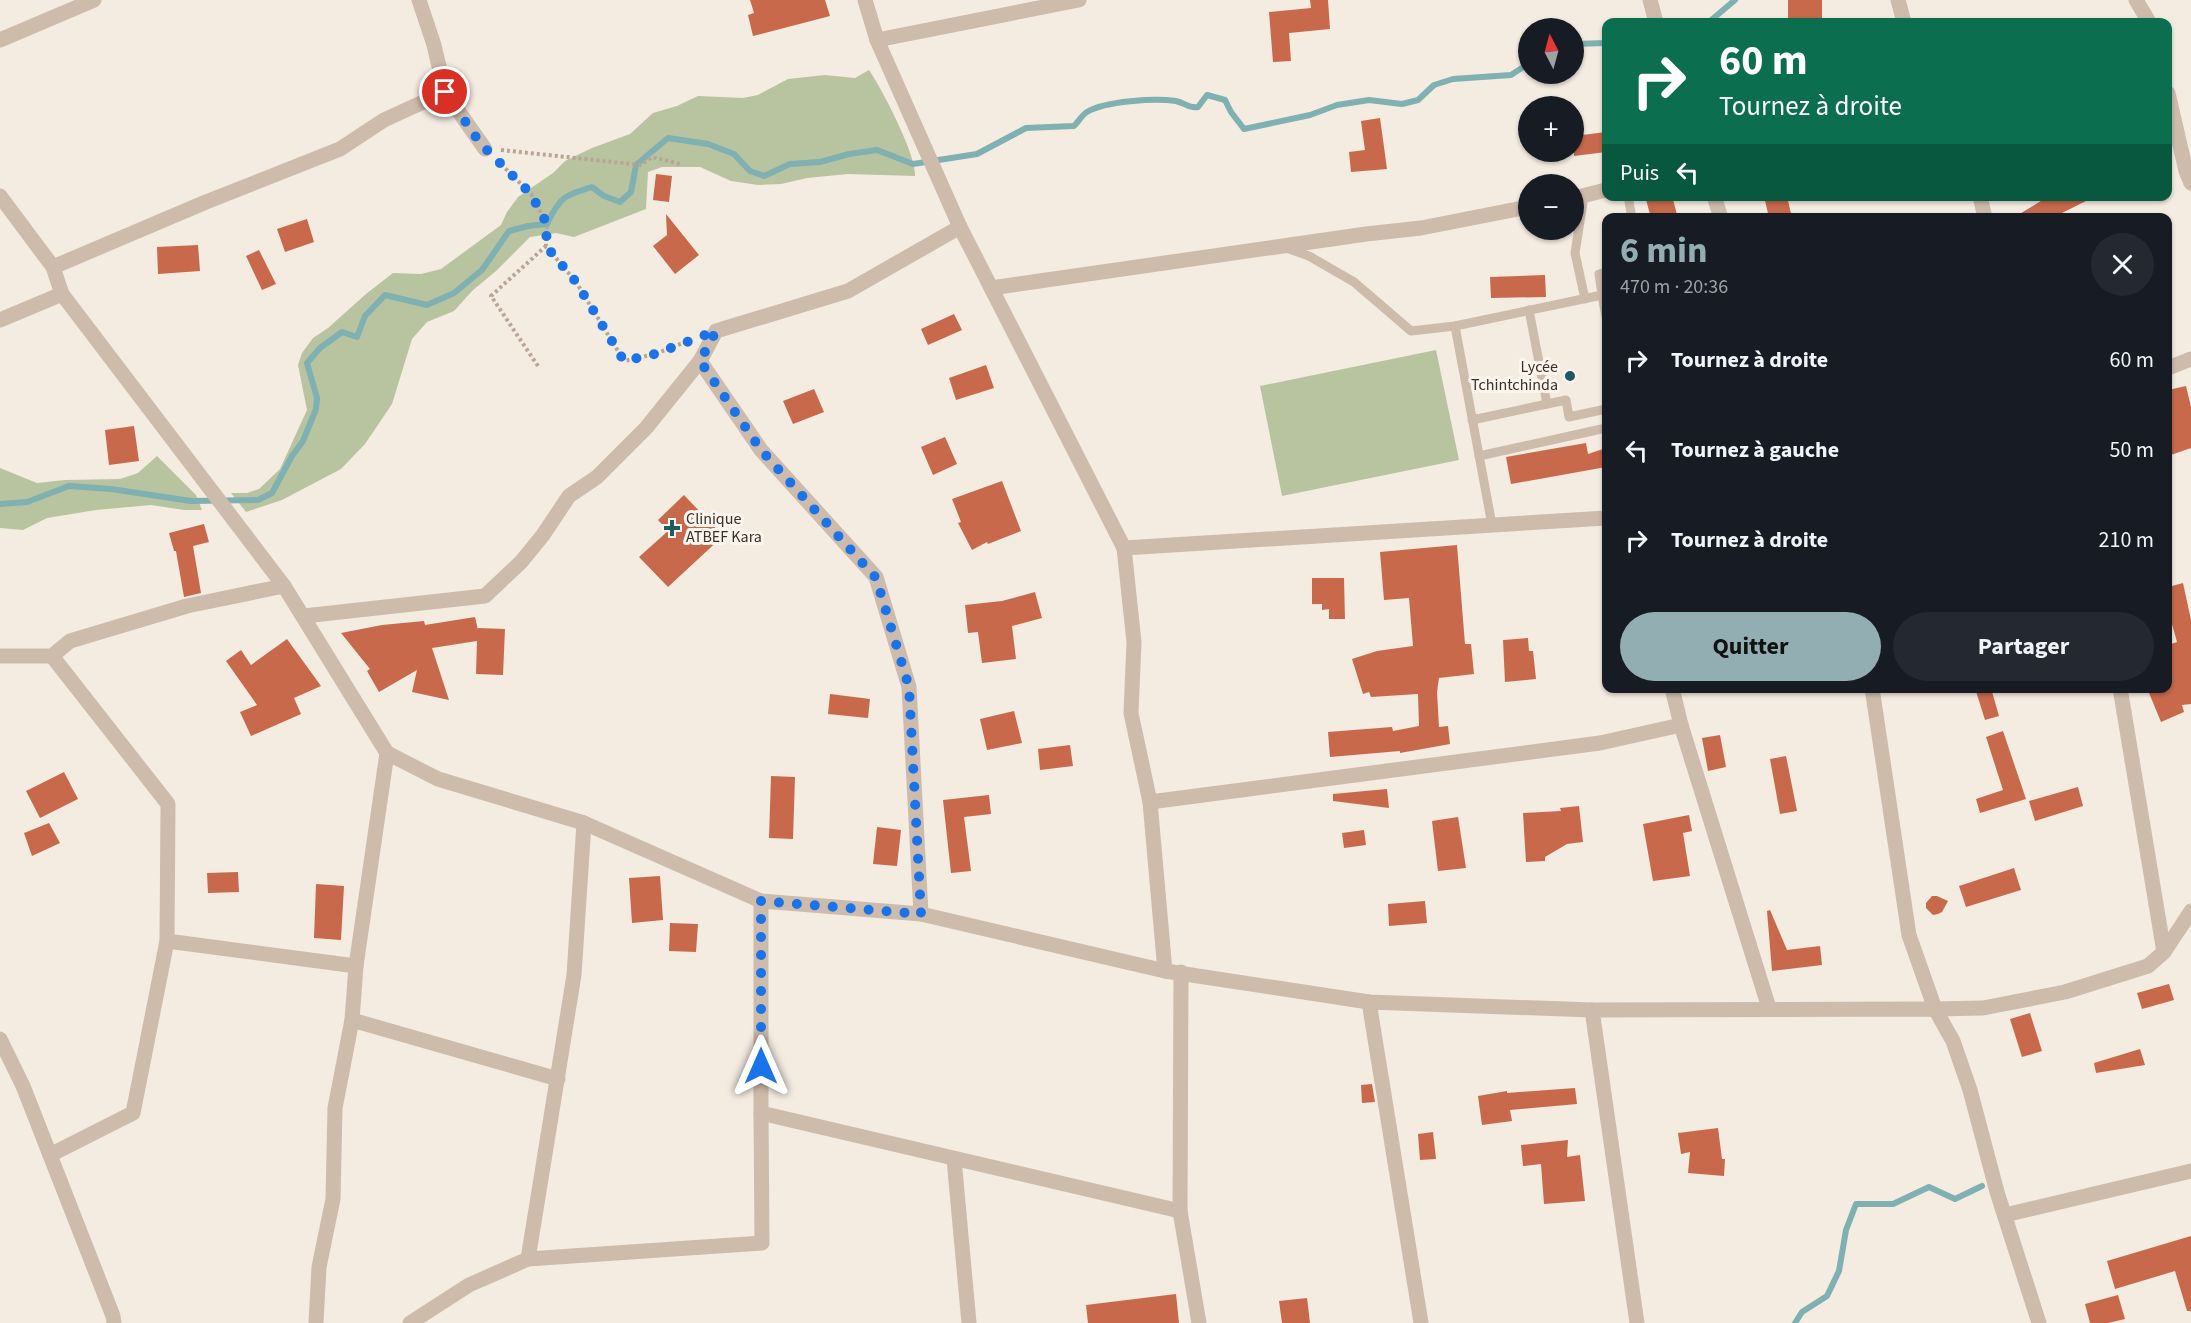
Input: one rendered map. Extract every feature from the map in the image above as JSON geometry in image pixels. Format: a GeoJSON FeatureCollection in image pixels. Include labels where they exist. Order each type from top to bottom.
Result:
{"type":"FeatureCollection","features":[{"type":"Feature","properties":{"kind":"street"},"geometry":{"type":"LineString","coordinates":[[0,40],[94,0]]}},
{"type":"Feature","properties":{"kind":"street"},"geometry":{"type":"LineString","coordinates":[[419,0],[434,45],[445,92],[485,149]]}},
{"type":"Feature","properties":{"kind":"street"},"geometry":{"type":"LineString","coordinates":[[866,0],[877,40],[960,227],[1124,548],[1134,642],[1131,713],[1150,802],[1166,971]]}},
{"type":"Feature","properties":{"kind":"street"},"geometry":{"type":"LineString","coordinates":[[877,40],[1053,2],[1079,0]]}},
{"type":"Feature","properties":{"kind":"street"},"geometry":{"type":"LineString","coordinates":[[1650,0],[1655,18]]}},
{"type":"Feature","properties":{"kind":"street"},"geometry":{"type":"LineString","coordinates":[[1898,0],[1903,18]]}},
{"type":"Feature","properties":{"kind":"street"},"geometry":{"type":"LineString","coordinates":[[2136,0],[2147,18]]}},
{"type":"Feature","properties":{"kind":"street"},"geometry":{"type":"LineString","coordinates":[[53,267],[206,202],[340,149],[384,120],[445,92]]}},
{"type":"Feature","properties":{"kind":"street"},"geometry":{"type":"LineString","coordinates":[[2172,110],[2186,171],[2191,183]]}},
{"type":"Feature","properties":{"kind":"street"},"geometry":{"type":"LineString","coordinates":[[1584,196],[1602,191]]}},
{"type":"Feature","properties":{"kind":"street"},"geometry":{"type":"LineString","coordinates":[[0,196],[53,267],[62,294],[284,586],[387,753],[438,779],[584,823],[761,901],[921,914],[1166,971],[1369,1002],[1592,1010],[1983,1008],[2065,992],[2148,966],[2164,952],[2191,911]]}},
{"type":"Feature","properties":{"kind":"street"},"geometry":{"type":"LineString","coordinates":[[991,288],[1421,228],[1518,209]]}},
{"type":"Feature","properties":{"kind":"street"},"geometry":{"type":"LineString","coordinates":[[304,616],[485,596],[521,562],[543,535],[569,496],[597,477],[646,428],[700,361],[716,331],[848,291],[960,227]]}},
{"type":"Feature","properties":{"kind":"street"},"geometry":{"type":"LineString","coordinates":[[0,320],[62,294]]}},
{"type":"Feature","properties":{"kind":"street"},"geometry":{"type":"LineString","coordinates":[[2172,366],[2191,359]]}},
{"type":"Feature","properties":{"kind":"street"},"geometry":{"type":"LineString","coordinates":[[700,361],[761,450],[876,578],[909,687],[921,914]]}},
{"type":"Feature","properties":{"kind":"street"},"geometry":{"type":"LineString","coordinates":[[1124,548],[1602,518]]}},
{"type":"Feature","properties":{"kind":"street"},"geometry":{"type":"LineString","coordinates":[[0,656],[52,656],[70,641],[187,606],[284,586]]}},
{"type":"Feature","properties":{"kind":"street"},"geometry":{"type":"LineString","coordinates":[[50,1155],[133,1113],[167,941],[168,804],[52,656]]}},
{"type":"Feature","properties":{"kind":"street"},"geometry":{"type":"LineString","coordinates":[[1673,693],[1681,725],[1769,1008]]}},
{"type":"Feature","properties":{"kind":"street"},"geometry":{"type":"LineString","coordinates":[[1873,693],[1909,935],[1935,1009],[1953,1041],[1970,1090],[2005,1215],[2039,1323]]}},
{"type":"Feature","properties":{"kind":"street"},"geometry":{"type":"LineString","coordinates":[[2121,693],[2164,952]]}},
{"type":"Feature","properties":{"kind":"street"},"geometry":{"type":"LineString","coordinates":[[1150,802],[1600,743],[1681,725]]}},
{"type":"Feature","properties":{"kind":"street"},"geometry":{"type":"LineString","coordinates":[[316,1323],[319,1267],[333,1198],[335,1108],[352,1020],[356,966],[387,753]]}},
{"type":"Feature","properties":{"kind":"street"},"geometry":{"type":"LineString","coordinates":[[528,1259],[574,975],[584,823]]}},
{"type":"Feature","properties":{"kind":"street"},"geometry":{"type":"LineString","coordinates":[[410,1323],[469,1285],[528,1259],[762,1242],[761,901]]}},
{"type":"Feature","properties":{"kind":"street"},"geometry":{"type":"LineString","coordinates":[[167,941],[356,966]]}},
{"type":"Feature","properties":{"kind":"street"},"geometry":{"type":"LineString","coordinates":[[1181,972],[1180,1211],[1198,1323]]}},
{"type":"Feature","properties":{"kind":"street"},"geometry":{"type":"LineString","coordinates":[[1369,1002],[1421,1323]]}},
{"type":"Feature","properties":{"kind":"street"},"geometry":{"type":"LineString","coordinates":[[1592,1010],[1637,1323]]}},
{"type":"Feature","properties":{"kind":"street"},"geometry":{"type":"LineString","coordinates":[[352,1020],[558,1079]]}},
{"type":"Feature","properties":{"kind":"street"},"geometry":{"type":"LineString","coordinates":[[0,1039],[23,1086],[114,1323]]}},
{"type":"Feature","properties":{"kind":"street"},"geometry":{"type":"LineString","coordinates":[[761,1113],[1180,1211]]}},
{"type":"Feature","properties":{"kind":"street"},"geometry":{"type":"LineString","coordinates":[[954,1159],[969,1323]]}},
{"type":"Feature","properties":{"kind":"street"},"geometry":{"type":"LineString","coordinates":[[2005,1215],[2191,1171]]}},
{"type":"Feature","properties":{"kind":"lane"},"geometry":{"type":"LineString","coordinates":[[1576,240],[1575,253],[1585,299]]}},
{"type":"Feature","properties":{"kind":"lane"},"geometry":{"type":"LineString","coordinates":[[1281,246],[1309,256],[1354,282],[1411,331],[1455,326],[1602,295],[1599,274],[1602,273]]}},
{"type":"Feature","properties":{"kind":"lane"},"geometry":{"type":"LineString","coordinates":[[1529,310],[1548,404]]}},
{"type":"Feature","properties":{"kind":"lane"},"geometry":{"type":"LineString","coordinates":[[1455,326],[1492,525]]}},
{"type":"Feature","properties":{"kind":"lane"},"geometry":{"type":"LineString","coordinates":[[1473,420],[1566,400],[1574,435]]}},
{"type":"Feature","properties":{"kind":"lane"},"geometry":{"type":"LineString","coordinates":[[1569,417],[1602,410]]}},
{"type":"Feature","properties":{"kind":"lane"},"geometry":{"type":"LineString","coordinates":[[1479,456],[1602,429]]}},
{"type":"Feature","properties":{"kind":"path"},"geometry":{"type":"LineString","coordinates":[[485,149],[641,165],[652,157],[680,164]]}},
{"type":"Feature","properties":{"kind":"path"},"geometry":{"type":"LineString","coordinates":[[485,149],[531,194],[547,224],[546,246],[576,282],[624,361],[655,354],[716,331]]}},
{"type":"Feature","properties":{"kind":"path"},"geometry":{"type":"LineString","coordinates":[[538,366],[491,296],[546,246]]}},
{"type":"Feature","properties":{"kind":"green space"},"geometry":{"type":"Polygon","coordinates":[[[869,70],[905,139],[915,176],[848,174],[758,185],[731,181],[700,167],[662,167],[648,172],[646,209],[574,237],[556,233],[530,237],[454,311],[427,322],[412,339],[392,404],[365,444],[341,469],[282,500],[246,512],[231,493],[247,493],[259,489],[280,469],[307,410],[298,365],[302,353],[313,338],[393,273],[421,274],[441,269],[501,225],[518,197],[553,173],[565,161],[630,134],[653,113],[677,106],[698,96],[743,98],[758,95],[788,79],[825,75],[855,78],[869,70]]]}},
{"type":"Feature","properties":{"kind":"green space"},"geometry":{"type":"Polygon","coordinates":[[[1436,350],[1459,460],[1282,496],[1260,386],[1436,350]]]}},
{"type":"Feature","properties":{"kind":"green space"},"geometry":{"type":"Polygon","coordinates":[[[157,456],[196,495],[202,510],[151,505],[96,510],[47,518],[23,530],[0,528],[0,468],[37,483],[120,479],[138,473],[157,456]]]}},
{"type":"Feature","properties":{"kind":"building"},"geometry":{"type":"Polygon","coordinates":[[[750,0],[825,0],[830,16],[753,36],[748,15],[754,13],[750,0]]]}},
{"type":"Feature","properties":{"kind":"building"},"geometry":{"type":"Polygon","coordinates":[[[1310,0],[1328,0],[1330,29],[1289,33],[1291,61],[1273,62],[1269,12],[1311,8],[1310,0]]]}},
{"type":"Feature","properties":{"kind":"building"},"geometry":{"type":"Polygon","coordinates":[[[1788,0],[1822,0],[1822,18],[1788,18],[1788,0]]]}},
{"type":"Feature","properties":{"kind":"building"},"geometry":{"type":"Polygon","coordinates":[[[1380,118],[1387,169],[1351,172],[1349,152],[1365,150],[1361,121],[1380,118]]]}},
{"type":"Feature","properties":{"kind":"building"},"geometry":{"type":"Polygon","coordinates":[[[1602,132],[1602,152],[1584,155],[1584,135],[1602,132]]]}},
{"type":"Feature","properties":{"kind":"building"},"geometry":{"type":"Polygon","coordinates":[[[656,174],[672,176],[669,202],[653,200],[656,174]]]}},
{"type":"Feature","properties":{"kind":"building"},"geometry":{"type":"Polygon","coordinates":[[[1646,201],[1673,201],[1677,213],[1650,213],[1646,201]]]}},
{"type":"Feature","properties":{"kind":"building"},"geometry":{"type":"Polygon","coordinates":[[[1765,201],[1788,201],[1791,213],[1768,213],[1765,201]]]}},
{"type":"Feature","properties":{"kind":"building"},"geometry":{"type":"Polygon","coordinates":[[[2041,201],[2086,201],[2062,213],[2021,213],[2041,201]]]}},
{"type":"Feature","properties":{"kind":"building"},"geometry":{"type":"Polygon","coordinates":[[[666,214],[699,255],[675,274],[653,246],[667,235],[666,214]]]}},
{"type":"Feature","properties":{"kind":"building"},"geometry":{"type":"Polygon","coordinates":[[[307,219],[314,242],[285,252],[277,229],[307,219]]]}},
{"type":"Feature","properties":{"kind":"building"},"geometry":{"type":"Polygon","coordinates":[[[198,245],[200,271],[158,274],[157,247],[198,245]]]}},
{"type":"Feature","properties":{"kind":"building"},"geometry":{"type":"Polygon","coordinates":[[[259,250],[276,284],[262,290],[246,256],[259,250]]]}},
{"type":"Feature","properties":{"kind":"building"},"geometry":{"type":"Polygon","coordinates":[[[1545,275],[1546,297],[1491,298],[1490,277],[1545,275]]]}},
{"type":"Feature","properties":{"kind":"building"},"geometry":{"type":"Polygon","coordinates":[[[954,314],[962,330],[928,345],[921,329],[954,314]]]}},
{"type":"Feature","properties":{"kind":"building"},"geometry":{"type":"Polygon","coordinates":[[[986,365],[994,388],[956,400],[949,378],[986,365]]]}},
{"type":"Feature","properties":{"kind":"building"},"geometry":{"type":"Polygon","coordinates":[[[2186,386],[2191,407],[2191,448],[2172,455],[2172,389],[2186,386]]]}},
{"type":"Feature","properties":{"kind":"building"},"geometry":{"type":"Polygon","coordinates":[[[814,389],[824,412],[793,424],[783,401],[814,389]]]}},
{"type":"Feature","properties":{"kind":"building"},"geometry":{"type":"Polygon","coordinates":[[[134,426],[139,461],[109,465],[105,430],[134,426]]]}},
{"type":"Feature","properties":{"kind":"building"},"geometry":{"type":"Polygon","coordinates":[[[945,437],[957,464],[933,475],[921,447],[945,437]]]}},
{"type":"Feature","properties":{"kind":"building"},"geometry":{"type":"Polygon","coordinates":[[[1586,443],[1588,454],[1602,449],[1602,468],[1511,484],[1506,457],[1586,443]]]}},
{"type":"Feature","properties":{"kind":"building"},"geometry":{"type":"Polygon","coordinates":[[[1002,481],[1021,531],[988,544],[987,542],[972,550],[958,523],[961,522],[952,499],[1002,481]]]}},
{"type":"Feature","properties":{"kind":"building"},"geometry":{"type":"Polygon","coordinates":[[[684,495],[723,536],[668,587],[639,557],[668,531],[658,520],[684,495]]]}},
{"type":"Feature","properties":{"kind":"building"},"geometry":{"type":"Polygon","coordinates":[[[204,524],[209,542],[193,546],[201,593],[184,597],[176,551],[174,551],[169,533],[204,524]]]}},
{"type":"Feature","properties":{"kind":"building"},"geometry":{"type":"Polygon","coordinates":[[[1457,545],[1465,644],[1471,644],[1474,674],[1439,678],[1437,692],[1439,727],[1448,726],[1450,744],[1400,753],[1400,751],[1330,757],[1328,732],[1392,727],[1393,731],[1419,726],[1418,694],[1371,697],[1369,692],[1363,694],[1352,659],[1377,651],[1413,646],[1409,598],[1384,600],[1380,552],[1457,545]]]}},
{"type":"Feature","properties":{"kind":"building"},"geometry":{"type":"Polygon","coordinates":[[[1312,578],[1344,578],[1345,619],[1329,619],[1329,609],[1322,610],[1322,604],[1312,604],[1312,578]]]}},
{"type":"Feature","properties":{"kind":"building"},"geometry":{"type":"Polygon","coordinates":[[[2183,583],[2191,620],[2191,704],[2182,705],[2184,712],[2161,722],[2149,693],[2172,693],[2172,644],[2177,642],[2172,624],[2172,586],[2183,583]]]}},
{"type":"Feature","properties":{"kind":"building"},"geometry":{"type":"Polygon","coordinates":[[[1035,592],[1042,618],[1012,626],[1016,659],[982,663],[978,632],[968,633],[965,605],[1002,601],[1035,592]]]}},
{"type":"Feature","properties":{"kind":"building"},"geometry":{"type":"Polygon","coordinates":[[[475,617],[478,630],[478,628],[505,629],[503,675],[476,674],[477,641],[432,648],[449,700],[412,692],[417,670],[379,692],[367,671],[370,669],[341,633],[382,625],[424,621],[425,625],[475,617]]]}},
{"type":"Feature","properties":{"kind":"building"},"geometry":{"type":"Polygon","coordinates":[[[1528,638],[1529,651],[1533,651],[1536,679],[1505,682],[1503,640],[1528,638]]]}},
{"type":"Feature","properties":{"kind":"building"},"geometry":{"type":"Polygon","coordinates":[[[287,639],[321,686],[294,698],[301,714],[251,736],[240,712],[257,705],[226,661],[241,650],[251,665],[287,639]]]}},
{"type":"Feature","properties":{"kind":"building"},"geometry":{"type":"Polygon","coordinates":[[[1977,693],[1992,693],[1999,716],[1985,720],[1977,693]]]}},
{"type":"Feature","properties":{"kind":"building"},"geometry":{"type":"Polygon","coordinates":[[[830,694],[870,699],[868,718],[828,714],[830,694]]]}},
{"type":"Feature","properties":{"kind":"building"},"geometry":{"type":"Polygon","coordinates":[[[1014,711],[1022,743],[987,750],[980,719],[1014,711]]]}},
{"type":"Feature","properties":{"kind":"building"},"geometry":{"type":"Polygon","coordinates":[[[2003,731],[2026,799],[1980,813],[1976,799],[2003,790],[1986,737],[2003,731]]]}},
{"type":"Feature","properties":{"kind":"building"},"geometry":{"type":"Polygon","coordinates":[[[1720,735],[1726,767],[1708,771],[1702,738],[1720,735]]]}},
{"type":"Feature","properties":{"kind":"building"},"geometry":{"type":"Polygon","coordinates":[[[1070,745],[1073,766],[1040,770],[1038,749],[1070,745]]]}},
{"type":"Feature","properties":{"kind":"building"},"geometry":{"type":"Polygon","coordinates":[[[1786,756],[1797,811],[1780,814],[1770,759],[1786,756]]]}},
{"type":"Feature","properties":{"kind":"building"},"geometry":{"type":"Polygon","coordinates":[[[64,772],[78,799],[40,818],[26,791],[64,772]]]}},
{"type":"Feature","properties":{"kind":"building"},"geometry":{"type":"Polygon","coordinates":[[[771,776],[795,777],[793,839],[769,838],[771,776]]]}},
{"type":"Feature","properties":{"kind":"building"},"geometry":{"type":"Polygon","coordinates":[[[2078,787],[2083,806],[2035,821],[2029,801],[2078,787]]]}},
{"type":"Feature","properties":{"kind":"building"},"geometry":{"type":"Polygon","coordinates":[[[1387,789],[1389,808],[1333,801],[1333,794],[1387,789]]]}},
{"type":"Feature","properties":{"kind":"building"},"geometry":{"type":"Polygon","coordinates":[[[989,795],[991,814],[964,817],[971,871],[951,873],[943,800],[989,795]]]}},
{"type":"Feature","properties":{"kind":"building"},"geometry":{"type":"Polygon","coordinates":[[[1579,806],[1583,842],[1567,844],[1545,857],[1545,861],[1526,862],[1523,813],[1561,811],[1560,808],[1579,806]]]}},
{"type":"Feature","properties":{"kind":"building"},"geometry":{"type":"Polygon","coordinates":[[[1689,815],[1692,831],[1683,833],[1690,876],[1653,881],[1643,824],[1689,815]]]}},
{"type":"Feature","properties":{"kind":"building"},"geometry":{"type":"Polygon","coordinates":[[[1458,817],[1466,868],[1438,871],[1432,821],[1458,817]]]}},
{"type":"Feature","properties":{"kind":"building"},"geometry":{"type":"Polygon","coordinates":[[[49,823],[60,843],[32,856],[24,833],[49,823]]]}},
{"type":"Feature","properties":{"kind":"building"},"geometry":{"type":"Polygon","coordinates":[[[877,827],[901,830],[897,866],[873,864],[877,827]]]}},
{"type":"Feature","properties":{"kind":"building"},"geometry":{"type":"Polygon","coordinates":[[[1364,830],[1366,845],[1344,848],[1342,833],[1364,830]]]}},
{"type":"Feature","properties":{"kind":"building"},"geometry":{"type":"Polygon","coordinates":[[[2014,868],[2021,890],[1966,907],[1959,886],[2014,868]]]}},
{"type":"Feature","properties":{"kind":"building"},"geometry":{"type":"Polygon","coordinates":[[[238,872],[239,892],[208,893],[207,873],[238,872]]]}},
{"type":"Feature","properties":{"kind":"building"},"geometry":{"type":"Polygon","coordinates":[[[660,876],[663,920],[632,923],[629,878],[660,876]]]}},
{"type":"Feature","properties":{"kind":"building"},"geometry":{"type":"Polygon","coordinates":[[[316,884],[344,886],[341,940],[314,938],[316,884]]]}},
{"type":"Feature","properties":{"kind":"building"},"geometry":{"type":"Polygon","coordinates":[[[1932,896],[1948,901],[1942,912],[1933,915],[1926,908],[1926,903],[1932,896]]]}},
{"type":"Feature","properties":{"kind":"building"},"geometry":{"type":"Polygon","coordinates":[[[1425,901],[1427,923],[1389,926],[1388,904],[1425,901]]]}},
{"type":"Feature","properties":{"kind":"building"},"geometry":{"type":"Polygon","coordinates":[[[1770,910],[1787,950],[1820,946],[1822,965],[1772,971],[1767,911],[1770,910]]]}},
{"type":"Feature","properties":{"kind":"building"},"geometry":{"type":"Polygon","coordinates":[[[670,923],[698,924],[696,952],[669,951],[670,923]]]}},
{"type":"Feature","properties":{"kind":"building"},"geometry":{"type":"Polygon","coordinates":[[[2169,984],[2174,1000],[2142,1009],[2137,993],[2169,984]]]}},
{"type":"Feature","properties":{"kind":"building"},"geometry":{"type":"Polygon","coordinates":[[[2030,1013],[2042,1051],[2022,1057],[2010,1019],[2030,1013]]]}},
{"type":"Feature","properties":{"kind":"building"},"geometry":{"type":"Polygon","coordinates":[[[2140,1049],[2145,1065],[2096,1073],[2094,1063],[2140,1049]]]}},
{"type":"Feature","properties":{"kind":"building"},"geometry":{"type":"Polygon","coordinates":[[[1372,1084],[1375,1102],[1362,1103],[1361,1085],[1372,1084]]]}},
{"type":"Feature","properties":{"kind":"building"},"geometry":{"type":"Polygon","coordinates":[[[1575,1088],[1577,1104],[1510,1110],[1512,1121],[1482,1125],[1478,1096],[1507,1091],[1507,1093],[1575,1088]]]}},
{"type":"Feature","properties":{"kind":"building"},"geometry":{"type":"Polygon","coordinates":[[[1718,1128],[1722,1159],[1725,1159],[1724,1176],[1688,1173],[1690,1152],[1681,1154],[1678,1133],[1718,1128]]]}},
{"type":"Feature","properties":{"kind":"building"},"geometry":{"type":"Polygon","coordinates":[[[1433,1132],[1436,1159],[1420,1160],[1418,1134],[1433,1132]]]}},
{"type":"Feature","properties":{"kind":"building"},"geometry":{"type":"Polygon","coordinates":[[[1568,1140],[1567,1157],[1580,1155],[1585,1201],[1544,1204],[1541,1164],[1523,1166],[1521,1145],[1568,1140]]]}},
{"type":"Feature","properties":{"kind":"building"},"geometry":{"type":"Polygon","coordinates":[[[2191,1236],[2191,1311],[2187,1311],[2175,1271],[2115,1289],[2107,1261],[2191,1236]]]}},
{"type":"Feature","properties":{"kind":"building"},"geometry":{"type":"Polygon","coordinates":[[[1176,1294],[1179,1323],[1088,1323],[1086,1305],[1176,1294]]]}},
{"type":"Feature","properties":{"kind":"building"},"geometry":{"type":"Polygon","coordinates":[[[2118,1295],[2125,1319],[2108,1323],[2090,1323],[2085,1304],[2118,1295]]]}},
{"type":"Feature","properties":{"kind":"building"},"geometry":{"type":"Polygon","coordinates":[[[1307,1298],[1310,1323],[1282,1323],[1279,1301],[1307,1298]]]}},
{"type":"Feature","properties":{"kind":"waterway"},"geometry":{"type":"LineString","coordinates":[[1714,18],[1735,0]]}},
{"type":"Feature","properties":{"kind":"waterway"},"geometry":{"type":"LineString","coordinates":[[1584,44],[1602,43]]}},
{"type":"Feature","properties":{"kind":"waterway"},"geometry":{"type":"LineString","coordinates":[[0,504],[27,502],[69,486],[111,489],[191,501],[258,500],[272,493],[303,441],[316,409],[317,398],[307,363],[320,348],[342,332],[357,337],[365,316],[385,295],[427,305],[454,293],[482,270],[509,231],[547,224],[555,208],[568,196],[592,187],[604,196],[620,202],[631,192],[636,165],[668,138],[708,144],[734,154],[750,171],[764,176],[790,164],[820,162],[849,154],[877,150],[913,164],[977,154],[1026,128],[1074,126],[1087,112],[1118,103],[1167,100],[1198,107],[1207,95],[1225,100],[1244,129],[1310,115],[1337,105],[1369,100],[1402,104],[1418,100],[1434,85],[1453,79],[1511,75],[1518,70]]}},
{"type":"Feature","properties":{"kind":"waterway"},"geometry":{"type":"LineString","coordinates":[[1795,1323],[1802,1312],[1827,1296],[1839,1271],[1846,1230],[1856,1204],[1893,1204],[1929,1187],[1955,1199],[1982,1186]]}},
{"type":"Feature","properties":{"kind":"place","name":"Lycée Tchintchinda"},"geometry":{"type":"Point","coordinates":[1570,376]}},
{"type":"Feature","properties":{"kind":"place","name":"Clinique ATBEF Kara"},"geometry":{"type":"Point","coordinates":[672,528]}},
{"type":"Feature","properties":{"kind":"route"},"geometry":{"type":"LineString","coordinates":[[445,92],[480,143],[531,194],[547,224],[546,246],[576,282],[624,361],[655,354],[716,331],[700,361],[761,450],[876,578],[909,687],[921,914],[761,901],[761,1066]]}}]}
